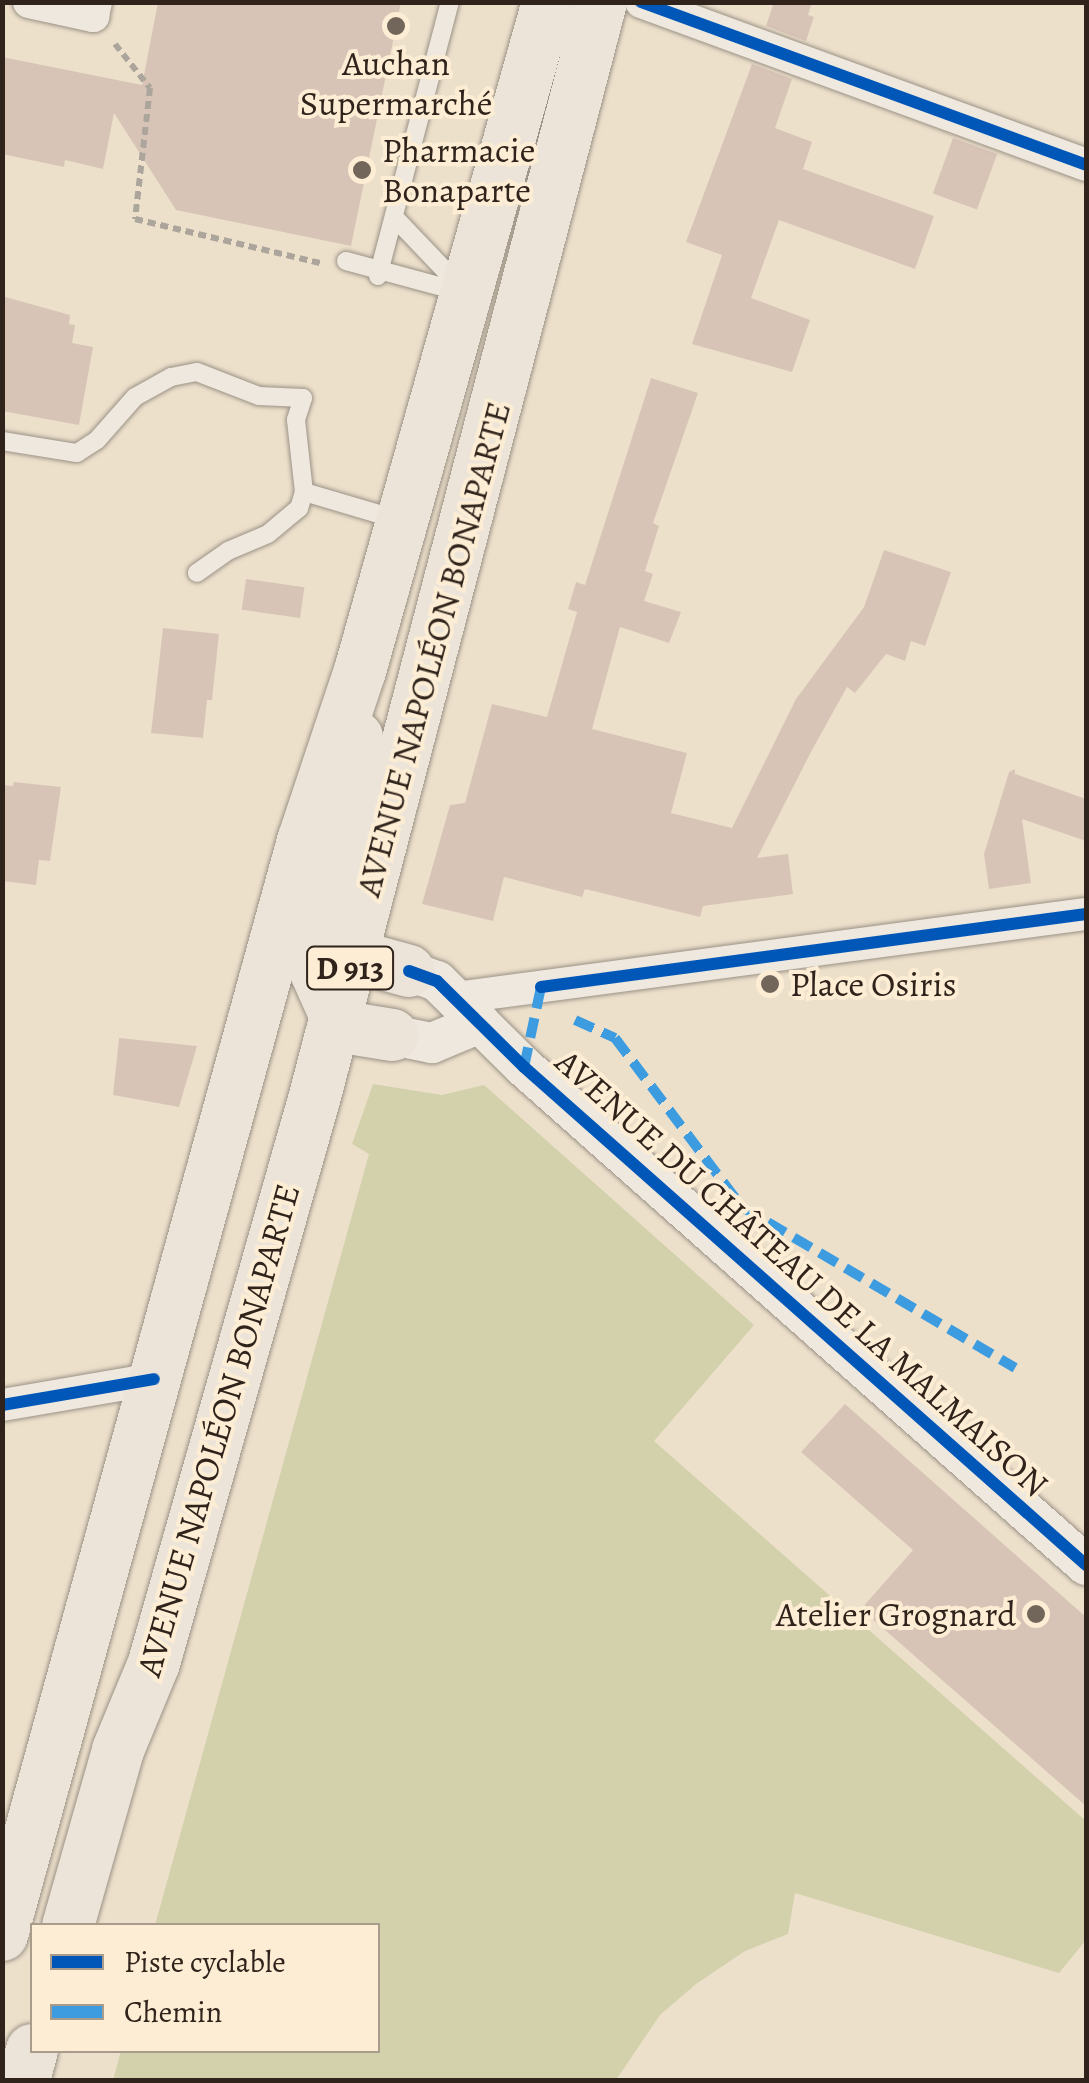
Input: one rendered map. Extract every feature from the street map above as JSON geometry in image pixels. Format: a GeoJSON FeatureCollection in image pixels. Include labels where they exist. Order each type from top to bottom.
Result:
{"type":"FeatureCollection","features":[{"type":"Feature","properties":{"kind":"main road","name":"AVENUE NAPOLÉON BONAPARTE"},"geometry":{"type":"LineString","coordinates":[[316,944],[360,671],[399,520],[548,2]]}},
{"type":"Feature","properties":{"kind":"main road","name":"AVENUE NAPOLÉON BONAPARTE"},"geometry":{"type":"LineString","coordinates":[[2,1934],[128,1491],[154,1379],[316,944],[601,2]]}},
{"type":"Feature","properties":{"kind":"main road"},"geometry":{"type":"LineString","coordinates":[[392,1035],[349,1028],[336,1017],[316,972],[316,944],[409,971]]}},
{"type":"Feature","properties":{"kind":"main road","name":"AVENUE NAPOLÉON BONAPARTE"},"geometry":{"type":"LineString","coordinates":[[69,1923],[118,1750],[154,1663],[336,1017]]}},
{"type":"Feature","properties":{"kind":"main road"},"geometry":{"type":"LineString","coordinates":[[154,1379],[238,1365]]}},
{"type":"Feature","properties":{"kind":"main road","name":"D 913"},"geometry":{"type":"LineString","coordinates":[[118,1750],[106,1701],[180,1424],[172,1401],[154,1379]]}},
{"type":"Feature","properties":{"kind":"main road"},"geometry":{"type":"LineString","coordinates":[[24,2080],[31,2053]]}},
{"type":"Feature","properties":{"kind":"street"},"geometry":{"type":"LineString","coordinates":[[29,2],[94,9]]}},
{"type":"Feature","properties":{"kind":"street"},"geometry":{"type":"LineString","coordinates":[[642,2],[1086,165]]}},
{"type":"Feature","properties":{"kind":"street"},"geometry":{"type":"LineString","coordinates":[[392,1035],[432,1043],[467,1011],[1086,914]]}},
{"type":"Feature","properties":{"kind":"street","name":"AVENUE DU CHÂTEAU DE LA MALMAISON"},"geometry":{"type":"LineString","coordinates":[[409,971],[437,981],[1086,1565]]}},
{"type":"Feature","properties":{"kind":"street"},"geometry":{"type":"LineString","coordinates":[[2,1405],[154,1379]]}},
{"type":"Feature","properties":{"kind":"lane"},"geometry":{"type":"LineString","coordinates":[[379,273],[450,2]]}},
{"type":"Feature","properties":{"kind":"lane"},"geometry":{"type":"LineString","coordinates":[[394,217],[466,293]]}},
{"type":"Feature","properties":{"kind":"lane"},"geometry":{"type":"LineString","coordinates":[[336,262],[466,293]]}},
{"type":"Feature","properties":{"kind":"lane"},"geometry":{"type":"LineString","coordinates":[[2,442],[77,453],[143,392],[171,377],[197,372],[259,396],[304,398],[296,420],[304,492],[292,519],[197,572]]}},
{"type":"Feature","properties":{"kind":"lane"},"geometry":{"type":"LineString","coordinates":[[304,492],[399,520]]}},
{"type":"Feature","properties":{"kind":"path"},"geometry":{"type":"LineString","coordinates":[[94,9],[150,88],[135,219],[336,262]]}},
{"type":"Feature","properties":{"kind":"shaded area"},"geometry":{"type":"Polygon","coordinates":[[[373,1084],[442,1095],[484,1085],[754,1325],[654,1441],[1086,1821],[1086,1940],[1059,1973],[795,1893],[788,1934],[745,1951],[696,1984],[660,2015],[616,2080],[113,2080],[120,2053],[380,2053],[380,1923],[156,1923],[369,1154],[352,1144],[373,1084]]]}},
{"type":"Feature","properties":{"kind":"building"},"geometry":{"type":"Polygon","coordinates":[[[158,2],[401,2],[351,246],[176,210],[114,113],[103,169],[65,160],[64,167],[2,154],[2,57],[142,85],[158,2]]]}},
{"type":"Feature","properties":{"kind":"building"},"geometry":{"type":"Polygon","coordinates":[[[774,2],[812,2],[808,15],[814,17],[806,41],[766,26],[774,2]]]}},
{"type":"Feature","properties":{"kind":"building"},"geometry":{"type":"Polygon","coordinates":[[[752,64],[792,79],[775,128],[812,142],[803,169],[934,216],[915,269],[779,220],[751,298],[810,320],[792,372],[692,344],[722,255],[686,242],[752,64]]]}},
{"type":"Feature","properties":{"kind":"building"},"geometry":{"type":"Polygon","coordinates":[[[953,138],[997,154],[977,210],[933,193],[953,138]]]}},
{"type":"Feature","properties":{"kind":"building"},"geometry":{"type":"Polygon","coordinates":[[[2,296],[70,315],[69,324],[75,325],[72,343],[93,347],[79,425],[2,411],[2,296]]]}},
{"type":"Feature","properties":{"kind":"building"},"geometry":{"type":"Polygon","coordinates":[[[651,378],[698,393],[653,523],[659,526],[645,571],[653,574],[644,601],[681,612],[669,643],[620,627],[592,729],[687,753],[671,813],[732,828],[796,699],[864,607],[884,550],[951,572],[925,646],[911,641],[905,661],[886,654],[855,693],[847,687],[812,750],[757,858],[788,854],[793,894],[703,906],[700,917],[585,889],[582,897],[504,877],[493,921],[422,904],[450,805],[465,803],[492,704],[547,717],[577,612],[568,609],[576,582],[585,585],[651,378]]]}},
{"type":"Feature","properties":{"kind":"building"},"geometry":{"type":"Polygon","coordinates":[[[246,579],[304,587],[300,618],[242,610],[246,579]]]}},
{"type":"Feature","properties":{"kind":"building"},"geometry":{"type":"Polygon","coordinates":[[[163,628],[219,634],[212,700],[207,700],[203,738],[151,733],[163,628]]]}},
{"type":"Feature","properties":{"kind":"building"},"geometry":{"type":"Polygon","coordinates":[[[1015,769],[1015,774],[1086,799],[1086,841],[1022,819],[1031,883],[989,889],[984,854],[1009,772],[1015,769]]]}},
{"type":"Feature","properties":{"kind":"building"},"geometry":{"type":"Polygon","coordinates":[[[14,782],[61,787],[50,861],[39,860],[36,885],[2,881],[2,785],[13,786],[14,782]]]}},
{"type":"Feature","properties":{"kind":"building"},"geometry":{"type":"Polygon","coordinates":[[[119,1038],[197,1046],[179,1107],[113,1095],[119,1038]]]}},
{"type":"Feature","properties":{"kind":"building"},"geometry":{"type":"Polygon","coordinates":[[[845,1404],[1086,1617],[1086,1806],[861,1609],[913,1550],[801,1452],[845,1404]]]}},
{"type":"Feature","properties":{"kind":"marked path"},"geometry":{"type":"LineString","coordinates":[[524,1067],[541,987]]}},
{"type":"Feature","properties":{"kind":"marked path"},"geometry":{"type":"LineString","coordinates":[[575,1020],[615,1038],[742,1207],[1015,1368]]}},
{"type":"Feature","properties":{"kind":"cycle path"},"geometry":{"type":"LineString","coordinates":[[641,2],[1086,165]]}},
{"type":"Feature","properties":{"kind":"cycle path"},"geometry":{"type":"LineString","coordinates":[[541,987],[1086,914]]}},
{"type":"Feature","properties":{"kind":"cycle path"},"geometry":{"type":"LineString","coordinates":[[409,971],[437,981],[524,1067],[1086,1565]]}},
{"type":"Feature","properties":{"kind":"cycle path"},"geometry":{"type":"LineString","coordinates":[[2,1405],[154,1379]]}},
{"type":"Feature","properties":{"kind":"place","name":"Auchan Supermarché"},"geometry":{"type":"Point","coordinates":[396,26]}},
{"type":"Feature","properties":{"kind":"place","name":"Pharmacie Bonaparte"},"geometry":{"type":"Point","coordinates":[362,170]}},
{"type":"Feature","properties":{"kind":"place","name":"Place Osiris"},"geometry":{"type":"Point","coordinates":[770,984]}},
{"type":"Feature","properties":{"kind":"place","name":"Atelier Grognard"},"geometry":{"type":"Point","coordinates":[1036,1614]}}]}
